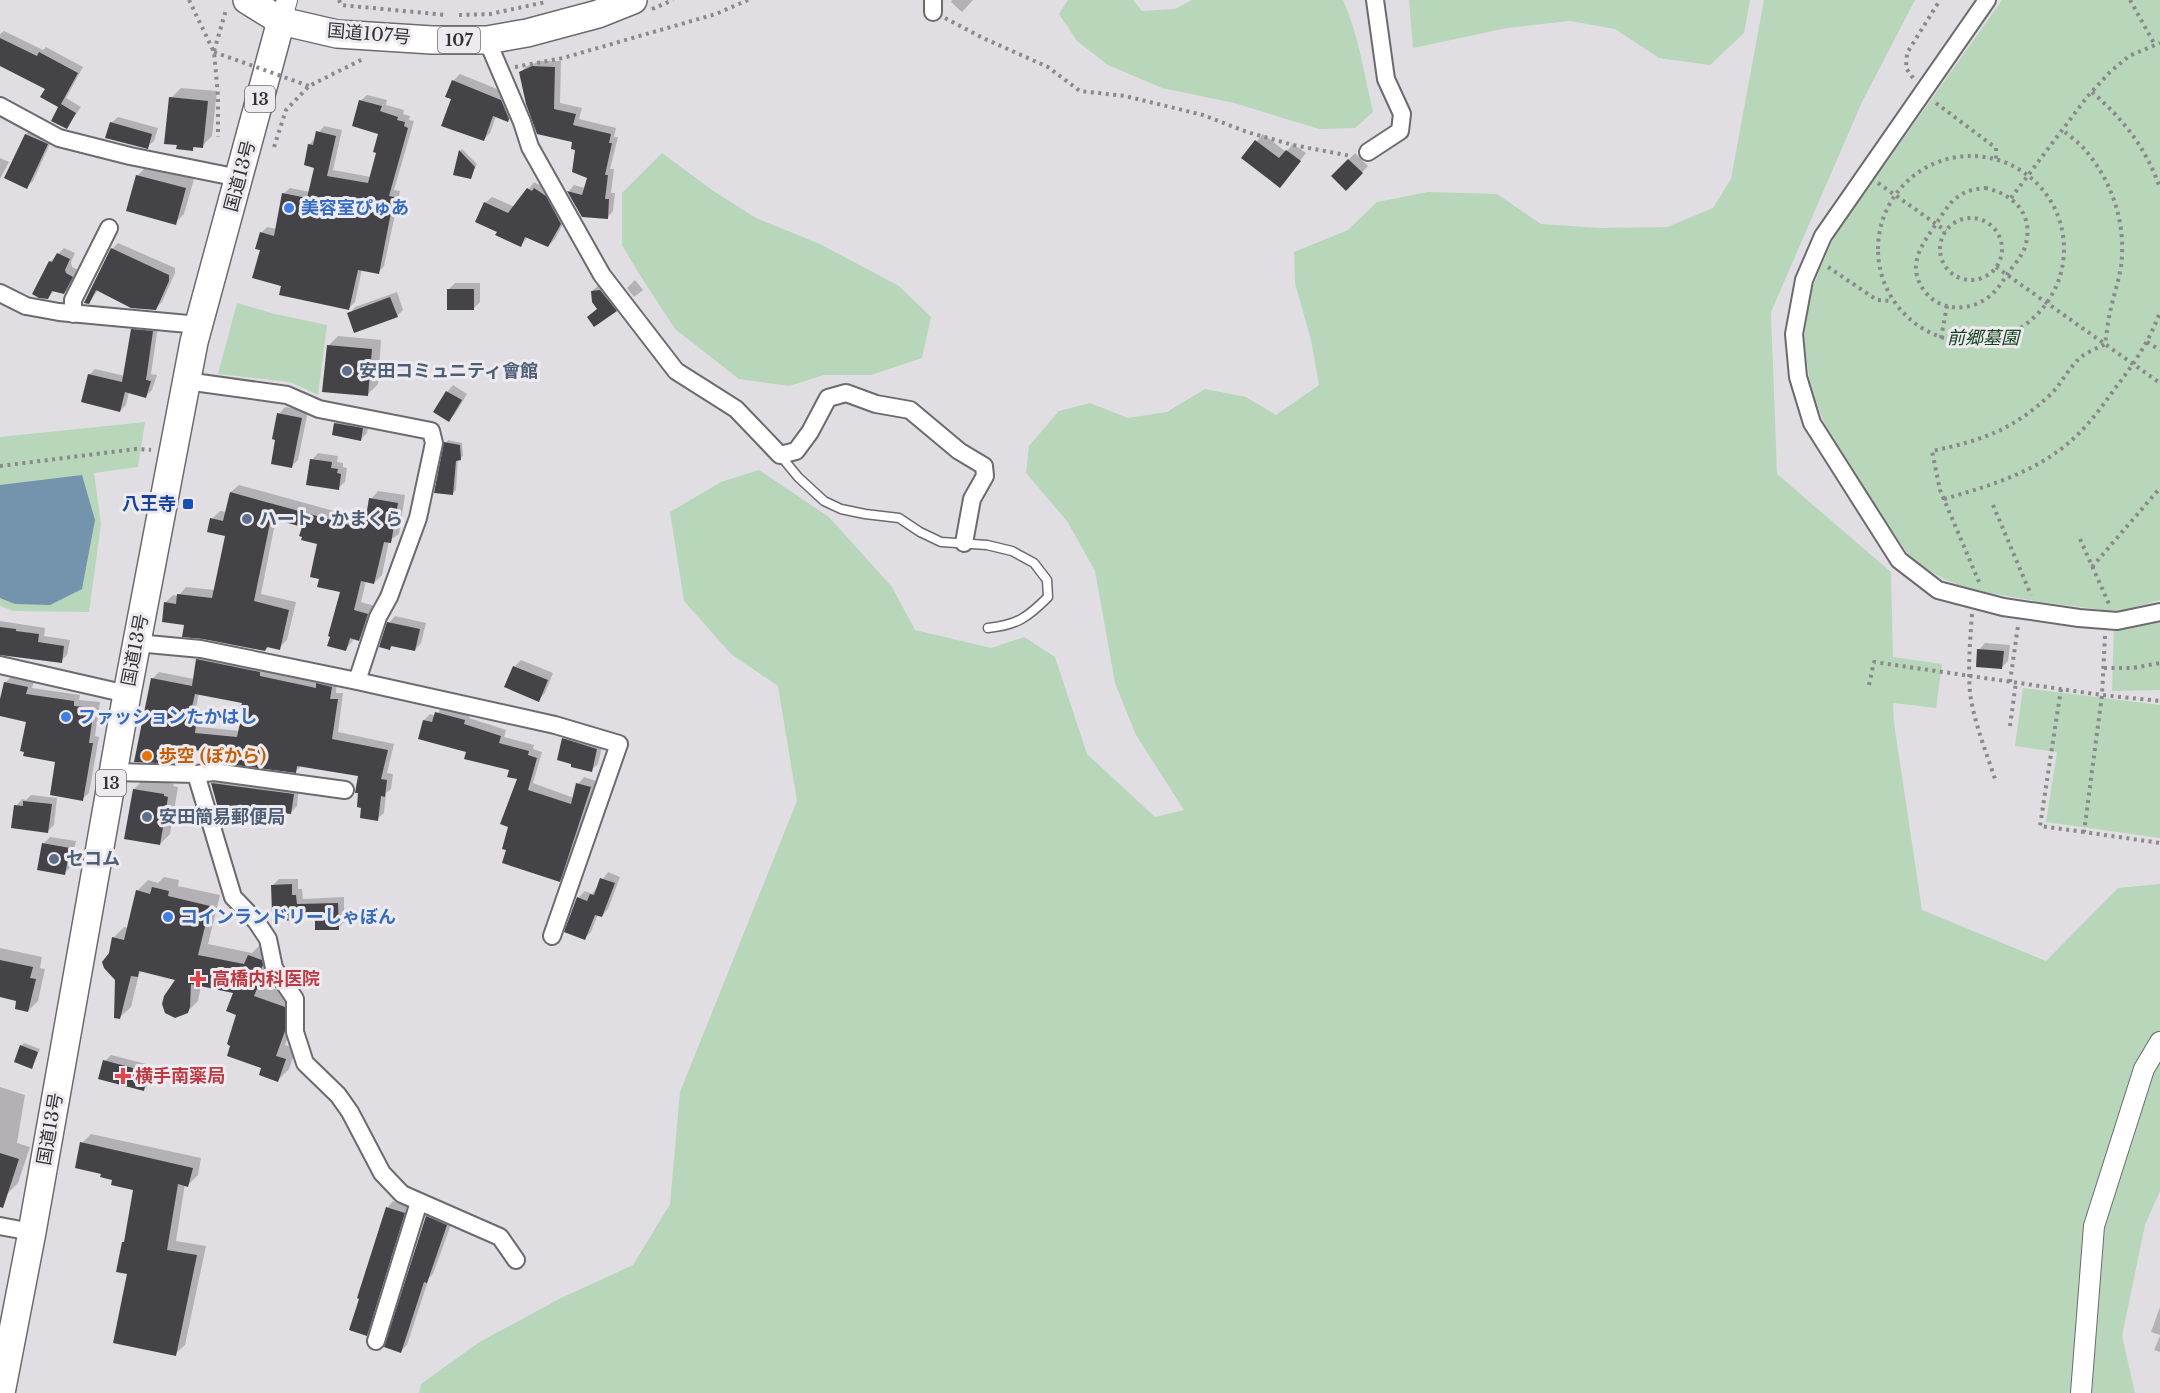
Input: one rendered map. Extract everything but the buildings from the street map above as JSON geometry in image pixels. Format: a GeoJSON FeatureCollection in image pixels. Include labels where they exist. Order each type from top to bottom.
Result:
{"type":"FeatureCollection","features":[{"type":"Feature","properties":{"kind":"highway","name":"国道107号"},"geometry":{"type":"LineString","coordinates":[[238,5],[284,10],[337,34],[432,40],[487,40],[560,25],[598,14],[633,0]]}},
{"type":"Feature","properties":{"kind":"highway","name":"国道13号"},"geometry":{"type":"LineString","coordinates":[[1,1393],[186,381],[284,10]]}},
{"type":"Feature","properties":{"kind":"street"},"geometry":{"type":"LineString","coordinates":[[1368,152],[1400,131],[1402,114],[1386,79],[1375,0]]}},
{"type":"Feature","properties":{"kind":"street"},"geometry":{"type":"LineString","coordinates":[[1987,0],[1823,236],[1804,280],[1794,334],[1798,377],[1812,423],[1899,560],[1938,590],[2020,609],[2111,621],[2160,612]]}},
{"type":"Feature","properties":{"kind":"street"},"geometry":{"type":"LineString","coordinates":[[487,40],[530,147],[602,275],[676,371],[736,409],[780,455],[796,451],[810,432],[828,398],[846,393],[876,404],[910,410],[959,451],[984,466],[985,476],[972,499],[964,543]]}},
{"type":"Feature","properties":{"kind":"street"},"geometry":{"type":"LineString","coordinates":[[0,106],[59,138],[130,156],[239,178]]}},
{"type":"Feature","properties":{"kind":"street"},"geometry":{"type":"LineString","coordinates":[[73,314],[74,300],[109,228]]}},
{"type":"Feature","properties":{"kind":"street"},"geometry":{"type":"LineString","coordinates":[[0,293],[26,306],[73,314],[199,325]]}},
{"type":"Feature","properties":{"kind":"street"},"geometry":{"type":"LineString","coordinates":[[186,381],[287,395],[320,409],[431,431],[434,444],[418,518],[389,597],[378,617],[357,681]]}},
{"type":"Feature","properties":{"kind":"street"},"geometry":{"type":"LineString","coordinates":[[137,643],[201,649],[357,681],[555,724],[619,744],[552,936]]}},
{"type":"Feature","properties":{"kind":"street"},"geometry":{"type":"LineString","coordinates":[[0,664],[127,694]]}},
{"type":"Feature","properties":{"kind":"street"},"geometry":{"type":"LineString","coordinates":[[113,772],[196,774],[214,772],[345,790]]}},
{"type":"Feature","properties":{"kind":"street"},"geometry":{"type":"LineString","coordinates":[[196,774],[233,897],[256,921],[268,939],[274,968],[295,999],[295,1032],[304,1064],[338,1095],[350,1112],[382,1173],[402,1194],[500,1237],[516,1260]]}},
{"type":"Feature","properties":{"kind":"street"},"geometry":{"type":"LineString","coordinates":[[2080,1393],[2094,1226],[2144,1068],[2160,1042]]}},
{"type":"Feature","properties":{"kind":"street"},"geometry":{"type":"LineString","coordinates":[[376,1341],[420,1202]]}},
{"type":"Feature","properties":{"kind":"street"},"geometry":{"type":"LineString","coordinates":[[0,1226],[32,1233]]}},
{"type":"Feature","properties":{"kind":"lane"},"geometry":{"type":"LineString","coordinates":[[780,455],[798,477],[824,501],[841,509],[898,518],[941,542],[987,545],[1012,551],[1034,563],[1047,580],[1048,597],[1034,611],[1010,626],[988,628]]}},
{"type":"Feature","properties":{"kind":"path"},"geometry":{"type":"LineString","coordinates":[[189,0],[214,52],[218,96],[218,137]]}},
{"type":"Feature","properties":{"kind":"path"},"geometry":{"type":"LineString","coordinates":[[214,52],[229,0]]}},
{"type":"Feature","properties":{"kind":"path"},"geometry":{"type":"LineString","coordinates":[[339,0],[342,5],[453,16],[490,14],[547,2]]}},
{"type":"Feature","properties":{"kind":"path"},"geometry":{"type":"LineString","coordinates":[[500,70],[563,58],[716,14],[748,0]]}},
{"type":"Feature","properties":{"kind":"path"},"geometry":{"type":"LineString","coordinates":[[2011,198],[2062,130],[2109,73],[2129,56],[2158,44],[2130,0]]}},
{"type":"Feature","properties":{"kind":"path"},"geometry":{"type":"LineString","coordinates":[[219,40],[238,5]]}},
{"type":"Feature","properties":{"kind":"path"},"geometry":{"type":"LineString","coordinates":[[933,6],[983,38],[1048,67],[1080,91],[1125,96],[1203,115],[1247,132],[1293,145],[1357,157],[1368,152]]}},
{"type":"Feature","properties":{"kind":"path"},"geometry":{"type":"LineString","coordinates":[[214,52],[309,86]]}},
{"type":"Feature","properties":{"kind":"path"},"geometry":{"type":"LineString","coordinates":[[274,147],[286,110],[309,86],[366,58]]}},
{"type":"Feature","properties":{"kind":"path"},"geometry":{"type":"LineString","coordinates":[[2092,92],[2117,114],[2139,143],[2160,188]]}},
{"type":"Feature","properties":{"kind":"path"},"geometry":{"type":"LineString","coordinates":[[2062,130],[2085,150],[2102,173],[2114,200],[2121,227],[2122,254],[2119,278],[2105,344]]}},
{"type":"Feature","properties":{"kind":"path"},"geometry":{"type":"LineString","coordinates":[[1953,156],[1984,156],[2013,165],[2028,175],[2038,183],[2056,208],[2065,238],[2063,270],[2047,304],[2030,322],[2003,338],[1972,343],[1941,338],[1913,323],[1892,301],[1879,273],[1877,242],[1884,212],[1895,195],[1900,186],[1924,167],[1953,156]]}},
{"type":"Feature","properties":{"kind":"path"},"geometry":{"type":"LineString","coordinates":[[1866,174],[1946,231]]}},
{"type":"Feature","properties":{"kind":"path"},"geometry":{"type":"LineString","coordinates":[[1992,189],[2011,198],[2020,208],[2026,221],[2028,234],[2025,248],[1994,293],[1982,303],[1968,308],[1947,306],[1927,294],[1919,281],[1916,267],[1917,252],[1936,224],[1948,206],[1959,196],[1971,190],[1992,189]]}},
{"type":"Feature","properties":{"kind":"path"},"geometry":{"type":"LineString","coordinates":[[1971,218],[1989,224],[1996,231],[2000,240],[2000,259],[1988,274],[1978,279],[1957,276],[1948,270],[1940,251],[1941,240],[1946,231],[1952,224],[1971,218]]}},
{"type":"Feature","properties":{"kind":"path"},"geometry":{"type":"LineString","coordinates":[[1814,257],[1877,300],[1892,301]]}},
{"type":"Feature","properties":{"kind":"path"},"geometry":{"type":"LineString","coordinates":[[1995,267],[2160,383]]}},
{"type":"Feature","properties":{"kind":"path"},"geometry":{"type":"LineString","coordinates":[[1941,338],[1947,306]]}},
{"type":"Feature","properties":{"kind":"path"},"geometry":{"type":"LineString","coordinates":[[1944,499],[1996,484],[2024,472],[2066,445],[2085,428],[2133,364],[2154,329],[2160,312]]}},
{"type":"Feature","properties":{"kind":"path"},"geometry":{"type":"LineString","coordinates":[[2147,342],[2160,350]]}},
{"type":"Feature","properties":{"kind":"path"},"geometry":{"type":"LineString","coordinates":[[1996,782],[1976,718],[1969,676],[1980,601],[1944,499],[1932,451],[1998,433],[2028,415],[2054,392],[2081,357],[2105,344]]}},
{"type":"Feature","properties":{"kind":"path"},"geometry":{"type":"LineString","coordinates":[[0,466],[136,449],[173,452]]}},
{"type":"Feature","properties":{"kind":"path"},"geometry":{"type":"LineString","coordinates":[[2092,567],[2160,488]]}},
{"type":"Feature","properties":{"kind":"path"},"geometry":{"type":"LineString","coordinates":[[1993,505],[2038,611]]}},
{"type":"Feature","properties":{"kind":"path"},"geometry":{"type":"LineString","coordinates":[[2080,540],[2111,621],[2084,832]]}},
{"type":"Feature","properties":{"kind":"path"},"geometry":{"type":"LineString","coordinates":[[2010,682],[2020,609]]}},
{"type":"Feature","properties":{"kind":"path"},"geometry":{"type":"LineString","coordinates":[[1869,685],[1874,662],[2102,695],[2160,701]]}},
{"type":"Feature","properties":{"kind":"path"},"geometry":{"type":"LineString","coordinates":[[2104,668],[2133,668],[2160,663]]}},
{"type":"Feature","properties":{"kind":"path"},"geometry":{"type":"LineString","coordinates":[[2010,726],[2016,682]]}},
{"type":"Feature","properties":{"kind":"path"},"geometry":{"type":"LineString","coordinates":[[2061,689],[2040,826],[2160,843]]}},
{"type":"Feature","properties":{"kind":"green space"},"geometry":{"type":"Polygon","coordinates":[[[1068,0],[1133,0],[1142,11],[1175,9],[1192,0],[1343,0],[1357,41],[1373,112],[1355,128],[1319,129],[1234,103],[1162,88],[1108,65],[1077,41],[1059,14],[1068,0]]]}},
{"type":"Feature","properties":{"kind":"green space"},"geometry":{"type":"Polygon","coordinates":[[[1409,0],[1750,0],[1744,33],[1710,65],[1659,58],[1615,29],[1570,21],[1507,28],[1413,48],[1409,0]]]}},
{"type":"Feature","properties":{"kind":"green space"},"geometry":{"type":"Polygon","coordinates":[[[1764,0],[1915,0],[1862,102],[1771,312],[1777,474],[1891,572],[1893,657],[1942,664],[1936,708],[1893,703],[1922,910],[2046,961],[2118,888],[2160,884],[2160,1191],[2145,1225],[2122,1336],[2135,1393],[419,1393],[421,1384],[478,1343],[559,1299],[633,1265],[670,1204],[680,1092],[797,801],[778,686],[731,654],[684,601],[670,512],[721,482],[759,470],[829,517],[892,587],[915,630],[991,648],[1024,637],[1055,657],[1087,754],[1155,817],[1184,810],[1136,735],[1115,683],[1095,571],[1067,521],[1026,473],[1029,446],[1059,411],[1090,403],[1128,418],[1167,412],[1205,389],[1246,397],[1276,415],[1319,385],[1311,340],[1295,283],[1294,252],[1348,230],[1377,202],[1428,192],[1497,194],[1541,224],[1600,228],[1667,227],[1713,208],[1731,179],[1764,0]]]}},
{"type":"Feature","properties":{"kind":"green space","name":"前郷墓園"},"geometry":{"type":"Polygon","coordinates":[[[2002,0],[2160,0],[2160,600],[2119,612],[1972,590],[1946,580],[1912,560],[1832,442],[1811,390],[1804,339],[1811,290],[1835,235],[2002,0]]]}},
{"type":"Feature","properties":{"kind":"green space"},"geometry":{"type":"Polygon","coordinates":[[[662,153],[712,190],[756,218],[820,244],[899,286],[931,317],[922,358],[871,375],[824,375],[789,386],[739,379],[675,329],[622,245],[622,193],[662,153]]]}},
{"type":"Feature","properties":{"kind":"green space"},"geometry":{"type":"Polygon","coordinates":[[[237,303],[327,325],[318,395],[290,382],[218,374],[237,303]]]}},
{"type":"Feature","properties":{"kind":"green space"},"geometry":{"type":"Polygon","coordinates":[[[145,422],[138,467],[94,473],[101,524],[89,612],[14,611],[0,606],[0,437],[145,422]]]}},
{"type":"Feature","properties":{"kind":"green space"},"geometry":{"type":"Polygon","coordinates":[[[2160,622],[2160,690],[2112,691],[2114,628],[2160,622]]]}},
{"type":"Feature","properties":{"kind":"green space"},"geometry":{"type":"Polygon","coordinates":[[[2023,688],[2160,705],[2160,838],[2046,822],[2057,752],[2015,746],[2023,688]]]}},
{"type":"Feature","properties":{"kind":"water"},"geometry":{"type":"Polygon","coordinates":[[[82,475],[95,520],[82,589],[50,605],[15,604],[0,598],[0,485],[82,475]]]}},
{"type":"Feature","properties":{"kind":"place","name":"美容室ぴゅあ"},"geometry":{"type":"Point","coordinates":[289,208]}},
{"type":"Feature","properties":{"kind":"place","name":"安田コミュニティ會館"},"geometry":{"type":"Point","coordinates":[347,371]}},
{"type":"Feature","properties":{"kind":"place","name":"八王寺"},"geometry":{"type":"Point","coordinates":[188,504]}},
{"type":"Feature","properties":{"kind":"place","name":"ハート・かまくら"},"geometry":{"type":"Point","coordinates":[247,519]}},
{"type":"Feature","properties":{"kind":"place","name":"ファッションたかはし"},"geometry":{"type":"Point","coordinates":[66,717]}},
{"type":"Feature","properties":{"kind":"place","name":"歩空 (ぽから)"},"geometry":{"type":"Point","coordinates":[147,756]}},
{"type":"Feature","properties":{"kind":"place","name":"安田簡易郵便局"},"geometry":{"type":"Point","coordinates":[147,817]}},
{"type":"Feature","properties":{"kind":"place","name":"セコム"},"geometry":{"type":"Point","coordinates":[54,859]}},
{"type":"Feature","properties":{"kind":"place","name":"コインランドリーしゃぼん"},"geometry":{"type":"Point","coordinates":[168,917]}},
{"type":"Feature","properties":{"kind":"place","name":"高橋内科医院"},"geometry":{"type":"Point","coordinates":[198,979]}},
{"type":"Feature","properties":{"kind":"place","name":"横手南薬局"},"geometry":{"type":"Point","coordinates":[123,1076]}}]}
